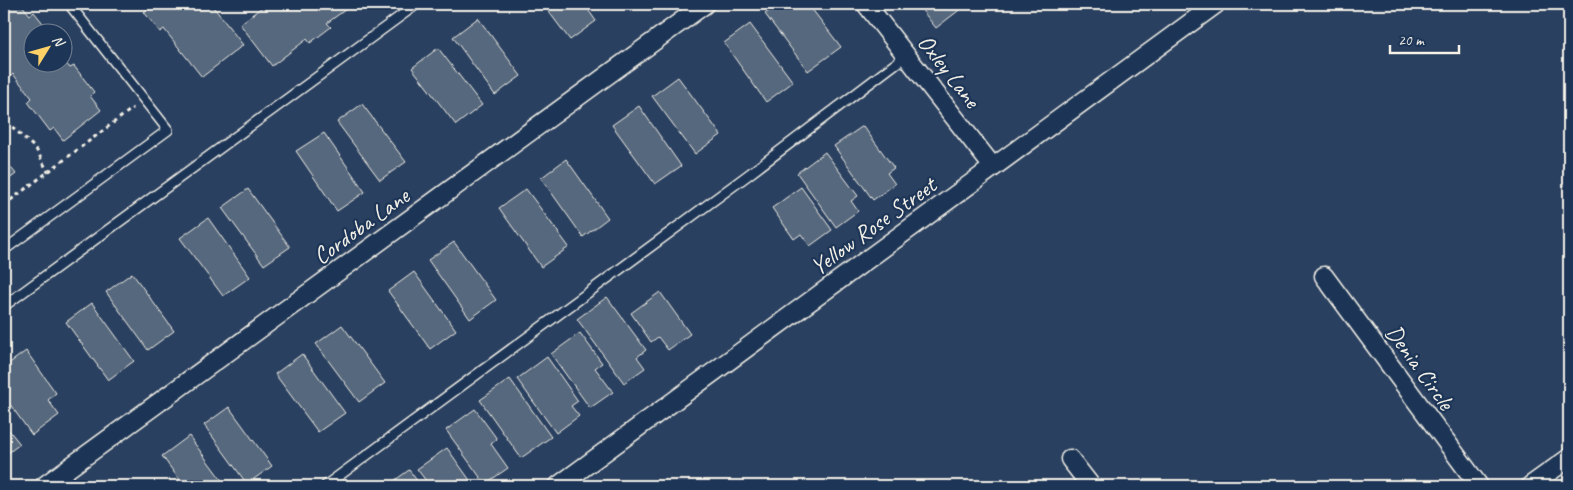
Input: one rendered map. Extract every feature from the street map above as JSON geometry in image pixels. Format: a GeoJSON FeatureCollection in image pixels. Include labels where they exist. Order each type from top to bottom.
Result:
{"type":"FeatureCollection","features":[{"type":"Feature","properties":{"kind":"street","name":"Cordoba Lane"},"geometry":{"type":"LineString","coordinates":[[44,486],[705,4]]}},
{"type":"Feature","properties":{"kind":"street","name":"Oxley Lane"},"geometry":{"type":"LineString","coordinates":[[866,4],[993,168]]}},
{"type":"Feature","properties":{"kind":"street","name":"Yellow Rose Street"},"geometry":{"type":"LineString","coordinates":[[558,486],[1216,4]]}},
{"type":"Feature","properties":{"kind":"street","name":"Denia Circle"},"geometry":{"type":"LineString","coordinates":[[1324,276],[1479,486]]}},
{"type":"Feature","properties":{"kind":"street"},"geometry":{"type":"LineString","coordinates":[[1530,486],[1569,458]]}},
{"type":"Feature","properties":{"kind":"street"},"geometry":{"type":"LineString","coordinates":[[1070,459],[1091,486]]}},
{"type":"Feature","properties":{"kind":"lane"},"geometry":{"type":"LineString","coordinates":[[4,250],[168,130],[69,4]]}},
{"type":"Feature","properties":{"kind":"lane"},"geometry":{"type":"LineString","coordinates":[[4,306],[417,4]]}},
{"type":"Feature","properties":{"kind":"lane"},"geometry":{"type":"LineString","coordinates":[[325,486],[740,181],[907,55]]}},
{"type":"Feature","properties":{"kind":"path"},"geometry":{"type":"LineString","coordinates":[[4,205],[134,108],[128,101]]}},
{"type":"Feature","properties":{"kind":"path"},"geometry":{"type":"LineString","coordinates":[[4,114],[6,121],[36,149],[48,172]]}},
{"type":"Feature","properties":{"kind":"building"},"geometry":{"type":"Polygon","coordinates":[[[4,4],[21,4],[30,15],[34,12],[42,22],[22,22],[22,72],[72,72],[72,67],[74,66],[94,92],[90,96],[101,110],[63,140],[54,128],[50,131],[28,102],[32,98],[13,74],[9,78],[4,72],[4,4]]]}},
{"type":"Feature","properties":{"kind":"building"},"geometry":{"type":"Polygon","coordinates":[[[143,4],[211,4],[243,45],[202,77],[164,29],[160,32],[144,12],[147,9],[143,4]]]}},
{"type":"Feature","properties":{"kind":"building"},"geometry":{"type":"Polygon","coordinates":[[[266,4],[353,4],[327,23],[331,27],[310,43],[307,39],[272,66],[240,24],[266,4]]]}},
{"type":"Feature","properties":{"kind":"building"},"geometry":{"type":"Polygon","coordinates":[[[543,4],[584,4],[596,21],[570,40],[543,4]]]}},
{"type":"Feature","properties":{"kind":"building"},"geometry":{"type":"Polygon","coordinates":[[[778,4],[808,4],[841,47],[808,71],[765,14],[778,4]]]}},
{"type":"Feature","properties":{"kind":"building"},"geometry":{"type":"Polygon","coordinates":[[[917,4],[967,4],[936,28],[917,4]]]}},
{"type":"Feature","properties":{"kind":"building"},"geometry":{"type":"Polygon","coordinates":[[[478,18],[521,76],[495,95],[453,37],[478,18]]]}},
{"type":"Feature","properties":{"kind":"building"},"geometry":{"type":"Polygon","coordinates":[[[750,24],[793,82],[766,102],[724,43],[750,24]]]}},
{"type":"Feature","properties":{"kind":"building"},"geometry":{"type":"Polygon","coordinates":[[[438,48],[482,105],[456,125],[412,68],[438,48]]]}},
{"type":"Feature","properties":{"kind":"building"},"geometry":{"type":"Polygon","coordinates":[[[678,77],[721,135],[695,154],[652,96],[678,77]]]}},
{"type":"Feature","properties":{"kind":"building"},"geometry":{"type":"Polygon","coordinates":[[[362,104],[406,162],[380,180],[337,122],[362,104]]]}},
{"type":"Feature","properties":{"kind":"building"},"geometry":{"type":"Polygon","coordinates":[[[639,106],[681,166],[655,184],[612,125],[639,106]]]}},
{"type":"Feature","properties":{"kind":"building"},"geometry":{"type":"Polygon","coordinates":[[[863,126],[894,168],[887,173],[895,184],[873,200],[834,146],[863,126]]]}},
{"type":"Feature","properties":{"kind":"building"},"geometry":{"type":"Polygon","coordinates":[[[324,133],[365,192],[337,211],[296,151],[324,133]]]}},
{"type":"Feature","properties":{"kind":"building"},"geometry":{"type":"Polygon","coordinates":[[[4,149],[9,156],[4,159],[4,149]]]}},
{"type":"Feature","properties":{"kind":"building"},"geometry":{"type":"Polygon","coordinates":[[[825,152],[858,196],[851,201],[858,211],[836,227],[797,173],[825,152]]]}},
{"type":"Feature","properties":{"kind":"building"},"geometry":{"type":"Polygon","coordinates":[[[4,159],[16,174],[4,183],[4,159]]]}},
{"type":"Feature","properties":{"kind":"building"},"geometry":{"type":"Polygon","coordinates":[[[566,159],[608,218],[583,237],[541,178],[566,159]]]}},
{"type":"Feature","properties":{"kind":"building"},"geometry":{"type":"Polygon","coordinates":[[[801,187],[832,230],[810,246],[801,234],[794,239],[772,208],[801,187]]]}},
{"type":"Feature","properties":{"kind":"building"},"geometry":{"type":"Polygon","coordinates":[[[248,189],[290,247],[264,265],[222,208],[248,189]]]}},
{"type":"Feature","properties":{"kind":"building"},"geometry":{"type":"Polygon","coordinates":[[[526,189],[569,247],[541,267],[499,208],[526,189]]]}},
{"type":"Feature","properties":{"kind":"building"},"geometry":{"type":"Polygon","coordinates":[[[208,218],[250,277],[223,296],[180,238],[208,218]]]}},
{"type":"Feature","properties":{"kind":"building"},"geometry":{"type":"Polygon","coordinates":[[[454,242],[496,300],[470,319],[428,260],[454,242]]]}},
{"type":"Feature","properties":{"kind":"building"},"geometry":{"type":"Polygon","coordinates":[[[414,272],[456,330],[430,349],[388,291],[414,272]]]}},
{"type":"Feature","properties":{"kind":"building"},"geometry":{"type":"Polygon","coordinates":[[[132,273],[174,331],[148,350],[106,292],[132,273]]]}},
{"type":"Feature","properties":{"kind":"building"},"geometry":{"type":"Polygon","coordinates":[[[660,292],[690,334],[668,350],[658,337],[651,342],[631,313],[660,292]]]}},
{"type":"Feature","properties":{"kind":"building"},"geometry":{"type":"Polygon","coordinates":[[[607,297],[646,350],[637,357],[645,368],[624,383],[577,319],[607,297]]]}},
{"type":"Feature","properties":{"kind":"building"},"geometry":{"type":"Polygon","coordinates":[[[92,303],[134,361],[108,380],[66,322],[92,303]]]}},
{"type":"Feature","properties":{"kind":"building"},"geometry":{"type":"Polygon","coordinates":[[[342,325],[385,383],[359,402],[316,344],[342,325]]]}},
{"type":"Feature","properties":{"kind":"building"},"geometry":{"type":"Polygon","coordinates":[[[580,333],[602,363],[595,368],[613,392],[590,408],[551,354],[580,333]]]}},
{"type":"Feature","properties":{"kind":"building"},"geometry":{"type":"Polygon","coordinates":[[[26,351],[56,393],[48,400],[59,415],[32,435],[4,396],[4,367],[26,351]]]}},
{"type":"Feature","properties":{"kind":"building"},"geometry":{"type":"Polygon","coordinates":[[[302,354],[345,413],[318,432],[275,374],[302,354]]]}},
{"type":"Feature","properties":{"kind":"building"},"geometry":{"type":"Polygon","coordinates":[[[547,357],[578,401],[571,406],[579,416],[556,433],[517,379],[547,357]]]}},
{"type":"Feature","properties":{"kind":"building"},"geometry":{"type":"Polygon","coordinates":[[[510,379],[551,437],[521,458],[480,400],[510,379]]]}},
{"type":"Feature","properties":{"kind":"building"},"geometry":{"type":"Polygon","coordinates":[[[229,407],[272,466],[247,484],[204,425],[229,407]]]}},
{"type":"Feature","properties":{"kind":"building"},"geometry":{"type":"Polygon","coordinates":[[[475,409],[497,439],[491,444],[508,468],[485,484],[446,430],[475,409]]]}},
{"type":"Feature","properties":{"kind":"building"},"geometry":{"type":"Polygon","coordinates":[[[4,424],[20,444],[4,456],[4,424]]]}},
{"type":"Feature","properties":{"kind":"building"},"geometry":{"type":"Polygon","coordinates":[[[189,436],[226,486],[184,486],[162,456],[189,436]]]}},
{"type":"Feature","properties":{"kind":"building"},"geometry":{"type":"Polygon","coordinates":[[[447,448],[474,486],[430,486],[417,469],[447,448]]]}},
{"type":"Feature","properties":{"kind":"building"},"geometry":{"type":"Polygon","coordinates":[[[409,470],[421,486],[387,486],[409,470]]]}}]}
